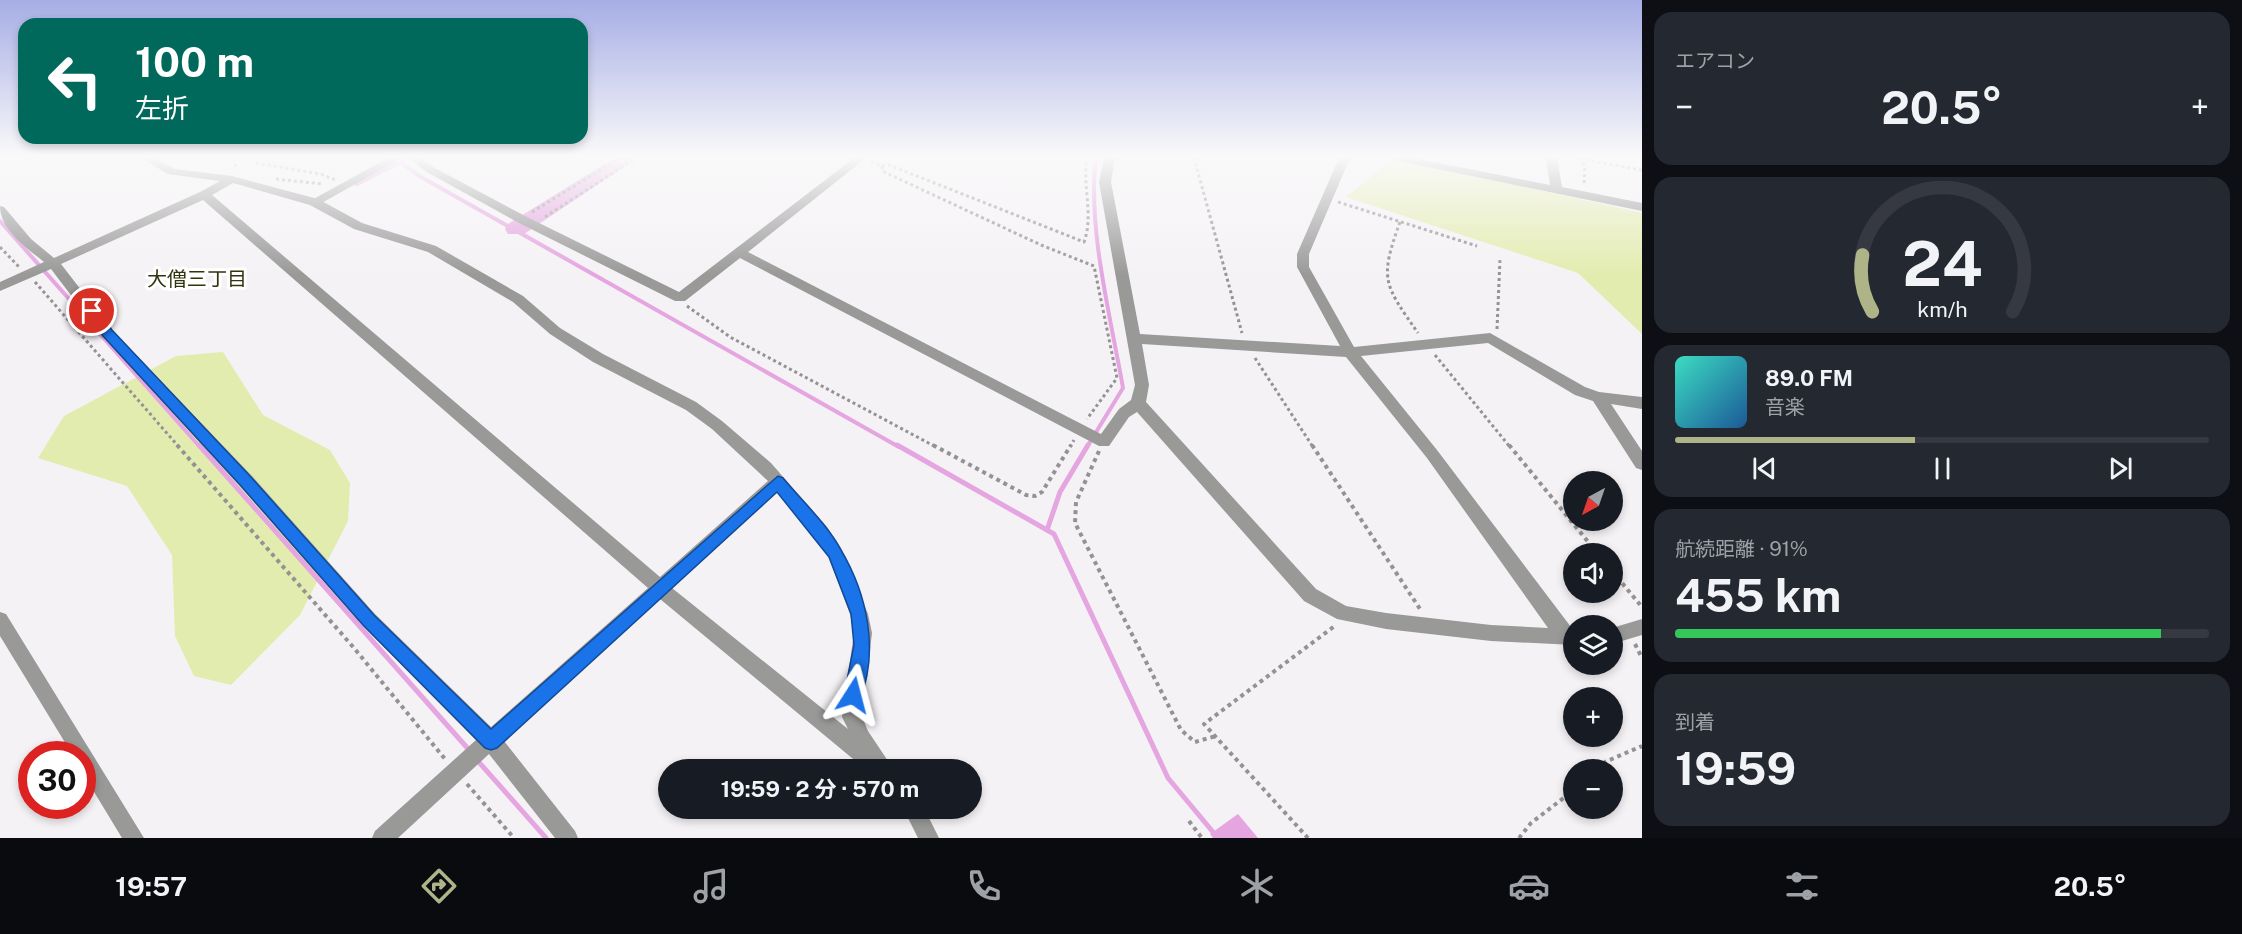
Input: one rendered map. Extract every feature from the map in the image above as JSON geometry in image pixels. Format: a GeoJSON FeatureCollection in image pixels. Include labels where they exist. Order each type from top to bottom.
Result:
{"type":"FeatureCollection","features":[{"type":"Feature","properties":{"kind":"street"},"geometry":{"type":"LineString","coordinates":[[0,287],[199,197]]}},
{"type":"Feature","properties":{"kind":"street"},"geometry":{"type":"LineString","coordinates":[[206,197],[661,589],[870,759]]}},
{"type":"Feature","properties":{"kind":"street"},"geometry":{"type":"LineString","coordinates":[[297,197],[314,202],[358,226],[432,249],[518,299],[555,332],[691,406],[717,425],[778,482],[835,553],[859,614],[862,645],[855,674],[852,717],[861,738],[875,759]]}},
{"type":"Feature","properties":{"kind":"street"},"geometry":{"type":"LineString","coordinates":[[314,202],[323,197]]}},
{"type":"Feature","properties":{"kind":"street"},"geometry":{"type":"LineString","coordinates":[[485,197],[680,298],[810,197]]}},
{"type":"Feature","properties":{"kind":"street"},"geometry":{"type":"LineString","coordinates":[[739,252],[1104,442],[1124,413],[1138,403],[1142,385],[1108,197]]}},
{"type":"Feature","properties":{"kind":"street"},"geometry":{"type":"LineString","coordinates":[[1595,197],[1642,207]]}},
{"type":"Feature","properties":{"kind":"street"},"geometry":{"type":"LineString","coordinates":[[1328,198],[1304,254],[1303,267],[1350,352],[1432,454],[1563,629]]}},
{"type":"Feature","properties":{"kind":"street"},"geometry":{"type":"LineString","coordinates":[[0,210],[27,242],[53,263],[107,333],[246,482],[369,620],[491,741],[568,838]]}},
{"type":"Feature","properties":{"kind":"street"},"geometry":{"type":"LineString","coordinates":[[1134,339],[1350,352],[1490,338],[1567,384],[1598,397],[1642,403]]}},
{"type":"Feature","properties":{"kind":"street"},"geometry":{"type":"LineString","coordinates":[[1598,397],[1642,464]]}},
{"type":"Feature","properties":{"kind":"street"},"geometry":{"type":"LineString","coordinates":[[1138,403],[1310,595],[1343,613],[1386,621],[1491,633],[1563,638]]}},
{"type":"Feature","properties":{"kind":"street"},"geometry":{"type":"LineString","coordinates":[[382,838],[778,482]]}},
{"type":"Feature","properties":{"kind":"street"},"geometry":{"type":"LineString","coordinates":[[0,620],[134,838]]}},
{"type":"Feature","properties":{"kind":"street"},"geometry":{"type":"LineString","coordinates":[[1623,633],[1642,627]]}},
{"type":"Feature","properties":{"kind":"street"},"geometry":{"type":"LineString","coordinates":[[919,819],[929,838]]}},
{"type":"Feature","properties":{"kind":"path"},"geometry":{"type":"LineString","coordinates":[[531,220],[564,197]]}},
{"type":"Feature","properties":{"kind":"path"},"geometry":{"type":"LineString","coordinates":[[531,220],[570,197]]}},
{"type":"Feature","properties":{"kind":"path"},"geometry":{"type":"LineString","coordinates":[[680,298],[730,337],[1026,495],[1035,496],[1042,492],[1080,429],[1116,378],[1094,266],[935,197]]}},
{"type":"Feature","properties":{"kind":"path"},"geometry":{"type":"LineString","coordinates":[[967,197],[1084,242],[1088,232],[1085,197]]}},
{"type":"Feature","properties":{"kind":"path"},"geometry":{"type":"LineString","coordinates":[[1205,197],[1248,347],[1420,609]]}},
{"type":"Feature","properties":{"kind":"path"},"geometry":{"type":"LineString","coordinates":[[1328,198],[1477,246]]}},
{"type":"Feature","properties":{"kind":"path"},"geometry":{"type":"LineString","coordinates":[[1400,222],[1386,259],[1384,278],[1390,292],[1426,345],[1589,543]]}},
{"type":"Feature","properties":{"kind":"path"},"geometry":{"type":"LineString","coordinates":[[0,247],[28,274],[354,648],[514,838]]}},
{"type":"Feature","properties":{"kind":"path"},"geometry":{"type":"LineString","coordinates":[[1490,338],[1497,332],[1500,259]]}},
{"type":"Feature","properties":{"kind":"path"},"geometry":{"type":"LineString","coordinates":[[1104,442],[1076,502],[1075,523],[1181,730],[1195,742],[1216,736]]}},
{"type":"Feature","properties":{"kind":"path"},"geometry":{"type":"LineString","coordinates":[[1623,584],[1642,607]]}},
{"type":"Feature","properties":{"kind":"path"},"geometry":{"type":"LineString","coordinates":[[1308,838],[1204,723],[1338,623],[1343,613]]}},
{"type":"Feature","properties":{"kind":"path"},"geometry":{"type":"LineString","coordinates":[[1612,759],[1642,746]]}},
{"type":"Feature","properties":{"kind":"path"},"geometry":{"type":"LineString","coordinates":[[1519,838],[1531,823],[1563,798]]}},
{"type":"Feature","properties":{"kind":"path"},"geometry":{"type":"LineString","coordinates":[[1189,821],[1202,838]]}},
{"type":"Feature","properties":{"kind":"green space"},"geometry":{"type":"Polygon","coordinates":[[[1346,197],[1570,197],[1642,213],[1642,334],[1578,273],[1346,197]]]}},
{"type":"Feature","properties":{"kind":"green space"},"geometry":{"type":"Polygon","coordinates":[[[223,352],[263,415],[330,450],[350,483],[348,521],[300,615],[231,685],[194,676],[175,636],[172,555],[127,486],[38,458],[64,416],[176,356],[223,352]]]}},
{"type":"Feature","properties":{"kind":"shaded area"},"geometry":{"type":"Polygon","coordinates":[[[1238,814],[1258,838],[1213,838],[1210,834],[1238,814]]]}},
{"type":"Feature","properties":{"kind":"waterway"},"geometry":{"type":"LineString","coordinates":[[457,197],[899,447]]}},
{"type":"Feature","properties":{"kind":"waterway"},"geometry":{"type":"LineString","coordinates":[[516,229],[566,197]]}},
{"type":"Feature","properties":{"kind":"waterway"},"geometry":{"type":"LineString","coordinates":[[1087,447],[1123,388],[1097,243],[1094,197]]}},
{"type":"Feature","properties":{"kind":"waterway"},"geometry":{"type":"LineString","coordinates":[[0,221],[200,447]]}},
{"type":"Feature","properties":{"kind":"waterway"},"geometry":{"type":"LineString","coordinates":[[199,445],[470,751]]}},
{"type":"Feature","properties":{"kind":"waterway"},"geometry":{"type":"LineString","coordinates":[[897,445],[1054,534],[1168,778],[1218,838]]}},
{"type":"Feature","properties":{"kind":"waterway"},"geometry":{"type":"LineString","coordinates":[[1047,530],[1060,492],[1088,445]]}},
{"type":"Feature","properties":{"kind":"waterway"},"geometry":{"type":"LineString","coordinates":[[477,760],[546,838]]}},
{"type":"Feature","properties":{"kind":"district","name":"大僧三丁目"},"geometry":{"type":"Point","coordinates":[197,279]}},
{"type":"Feature","properties":{"kind":"route"},"geometry":{"type":"LineString","coordinates":[[92,311],[107,333],[209,441],[369,620],[491,741],[778,482],[821,532],[835,553],[859,614],[863,633],[853,695]]}}]}
